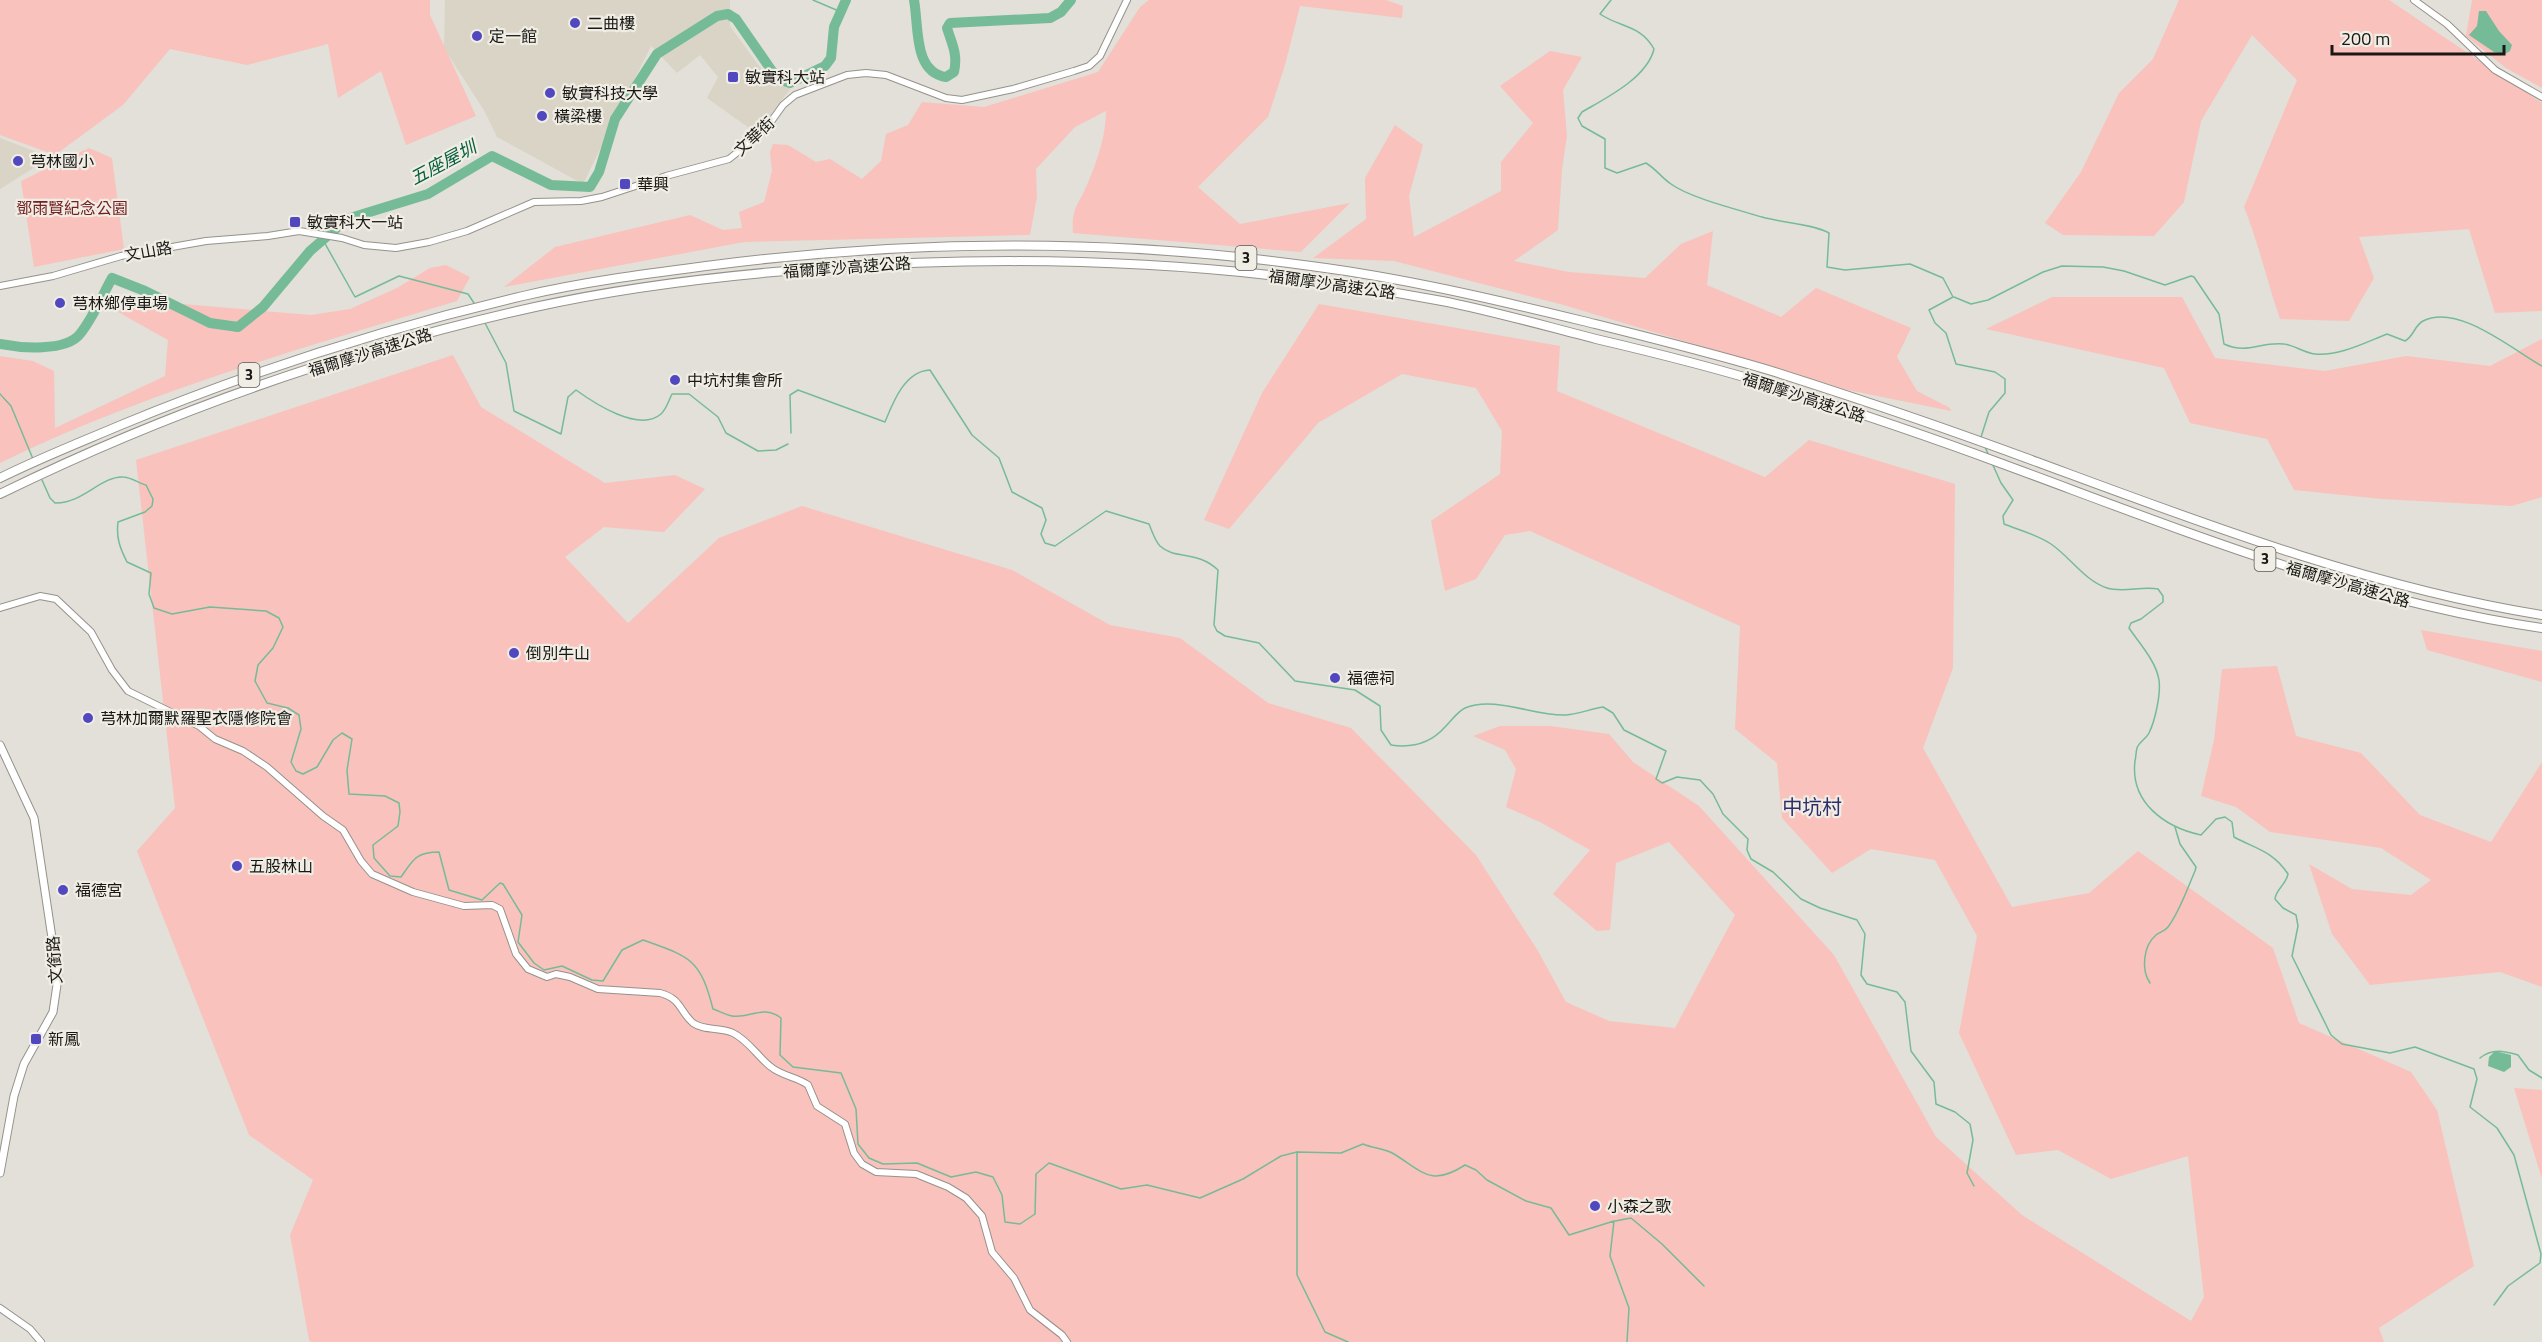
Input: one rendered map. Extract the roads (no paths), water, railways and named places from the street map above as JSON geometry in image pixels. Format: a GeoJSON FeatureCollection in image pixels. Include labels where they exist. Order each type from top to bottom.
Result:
{"type":"FeatureCollection","features":[{"type":"Feature","properties":{"kind":"highway","name":"福爾摩沙高速公路"},"geometry":{"type":"LineString","coordinates":[[0,478],[215,387],[370,335],[531,294],[656,272],[768,258],[871,249],[983,245],[1080,247],[1222,256],[1316,266],[1449,289],[1680,346],[1772,372],[1943,429],[2290,553],[2456,598],[2542,615]]}},
{"type":"Feature","properties":{"kind":"highway","name":"福爾摩沙高速公路"},"geometry":{"type":"LineString","coordinates":[[0,494],[63,463],[220,399],[374,349],[539,306],[647,286],[770,272],[983,260],[1080,261],[1233,271],[1327,282],[1448,302],[1689,362],[1768,384],[1913,432],[2113,506],[2286,566],[2454,613],[2542,628]]}},
{"type":"Feature","properties":{"kind":"main road","name":"文銜路"},"geometry":{"type":"LineString","coordinates":[[0,745],[34,818],[58,978],[53,1012],[24,1064],[14,1096],[0,1173]]}},
{"type":"Feature","properties":{"kind":"street","name":"文華街"},"geometry":{"type":"LineString","coordinates":[[299,231],[342,238],[364,245],[396,248],[429,243],[467,231],[534,202],[581,201],[602,197],[666,176],[723,161],[737,154],[760,135],[795,94],[846,75],[866,73],[886,75],[946,98],[962,100],[1013,89],[1089,66],[1100,56],[1127,0]]}},
{"type":"Feature","properties":{"kind":"street"},"geometry":{"type":"LineString","coordinates":[[2414,0],[2447,24],[2495,70],[2542,97]]}},
{"type":"Feature","properties":{"kind":"street","name":"文山路"},"geometry":{"type":"LineString","coordinates":[[0,286],[56,275],[132,254],[299,231]]}},
{"type":"Feature","properties":{"kind":"street"},"geometry":{"type":"LineString","coordinates":[[0,608],[40,596],[56,599],[91,632],[112,670],[128,691],[199,726],[214,739],[267,766],[314,809],[343,830],[361,861],[372,874],[413,892],[464,906],[492,905],[500,909],[516,954],[528,969],[547,976],[556,974],[570,977],[598,989],[670,995],[693,1023],[704,1027],[725,1029],[736,1034],[771,1067],[808,1085],[817,1106],[844,1124],[854,1153],[862,1164],[876,1172],[916,1174],[948,1187],[966,1198],[982,1216],[992,1252],[1014,1278],[1030,1310],[1062,1335],[1067,1342]]}},
{"type":"Feature","properties":{"kind":"street"},"geometry":{"type":"LineString","coordinates":[[0,1308],[30,1329],[41,1342]]}},
{"type":"Feature","properties":{"kind":"waterway"},"geometry":{"type":"LineString","coordinates":[[813,0],[841,12]]}},
{"type":"Feature","properties":{"kind":"waterway","name":"五座屋圳"},"geometry":{"type":"LineString","coordinates":[[0,344],[42,347],[64,344],[73,340],[89,321],[112,278],[145,291],[210,323],[238,327],[263,307],[310,251],[347,219],[428,194],[492,156],[551,185],[590,187],[599,172],[615,119],[657,54],[717,16],[728,14],[736,19],[772,71],[781,80],[790,83],[825,66],[831,58],[834,27],[846,0]]}},
{"type":"Feature","properties":{"kind":"waterway","name":"五座屋圳"},"geometry":{"type":"LineString","coordinates":[[914,0],[923,57],[928,67],[935,73],[946,77],[954,72],[955,66],[954,49],[947,28],[950,23],[1050,18],[1061,12],[1071,0]]}},
{"type":"Feature","properties":{"kind":"waterway"},"geometry":{"type":"LineString","coordinates":[[1611,0],[1600,14],[1637,31],[1649,41],[1654,49],[1650,59],[1634,78],[1613,94],[1582,112],[1578,118],[1582,126],[1605,139],[1605,168],[1617,173],[1646,163],[1671,184],[1702,199],[1762,217],[1829,233],[1827,267],[1845,270],[1910,264],[1943,278],[1953,297],[1929,310],[1935,323],[1946,333],[1956,364],[1995,372],[2005,379],[2005,393],[1989,412],[1981,437]]}},
{"type":"Feature","properties":{"kind":"waterway"},"geometry":{"type":"LineString","coordinates":[[323,240],[355,297],[399,276],[468,294],[474,303]]}},
{"type":"Feature","properties":{"kind":"waterway"},"geometry":{"type":"LineString","coordinates":[[1954,297],[1971,304],[1988,300],[2043,272],[2062,266],[2103,267],[2124,271],[2165,285],[2191,276],[2194,277],[2219,314],[2224,344],[2233,347],[2247,348],[2284,344],[2311,353],[2334,353],[2387,334],[2405,341],[2420,323],[2437,317],[2452,318],[2468,323],[2501,340],[2542,366]]}},
{"type":"Feature","properties":{"kind":"waterway"},"geometry":{"type":"LineString","coordinates":[[485,323],[506,363],[514,411],[561,434],[568,397],[576,390],[617,414],[641,420],[652,419],[661,414],[672,394],[689,394],[718,417],[726,433],[758,451],[776,450],[788,444]]}},
{"type":"Feature","properties":{"kind":"waterway"},"geometry":{"type":"LineString","coordinates":[[791,433],[790,395],[798,390],[885,422],[896,397],[907,382],[921,372],[930,370],[972,435],[999,458],[1012,492],[1042,508],[1046,520],[1041,534],[1045,543],[1055,546],[1106,511],[1149,524],[1160,546],[1172,553],[1202,560],[1218,570],[1214,625],[1217,631],[1225,636],[1259,643],[1295,681],[1355,690],[1380,706],[1381,730],[1391,745],[1406,746],[1427,741],[1439,733],[1462,710],[1477,705],[1502,705],[1554,715],[1575,714],[1603,707],[1613,713],[1624,730],[1666,751],[1656,779],[1662,783],[1677,777],[1700,780],[1713,794],[1723,814],[1748,839],[1747,850],[1751,859],[1773,872],[1801,899],[1857,920],[1865,934],[1861,975],[1867,984],[1897,992],[1905,1002],[1911,1051],[1934,1082],[1936,1104],[1955,1112],[1970,1124],[1973,1140],[1967,1173],[1974,1186]]}},
{"type":"Feature","properties":{"kind":"waterway"},"geometry":{"type":"LineString","coordinates":[[0,394],[11,406],[33,459]]}},
{"type":"Feature","properties":{"kind":"waterway"},"geometry":{"type":"LineString","coordinates":[[1985,447],[1989,456]]}},
{"type":"Feature","properties":{"kind":"waterway"},"geometry":{"type":"LineString","coordinates":[[1992,463],[2001,483],[2013,500],[2003,516],[2004,524],[2051,544],[2099,585],[2119,590],[2158,589],[2163,596],[2163,602],[2141,619],[2131,623],[2129,628],[2151,659],[2159,680],[2158,700],[2153,722],[2148,735],[2138,746],[2135,761],[2135,776],[2144,800],[2152,810],[2174,826],[2201,835],[2216,819],[2225,817],[2232,822],[2234,837],[2264,851],[2282,866],[2288,874],[2275,899],[2283,908],[2296,915],[2298,926],[2292,956],[2331,1035],[2342,1044],[2390,1053],[2415,1047],[2474,1069],[2477,1079],[2470,1107],[2497,1128],[2514,1155],[2541,1254],[2540,1263],[2508,1286],[2494,1305]]}},
{"type":"Feature","properties":{"kind":"waterway"},"geometry":{"type":"LineString","coordinates":[[42,480],[50,498],[55,503],[74,499],[115,478],[126,477],[146,485],[153,499],[152,506],[145,512],[118,522],[118,538],[127,562],[151,573],[149,594],[154,608],[172,614],[210,607],[266,611],[279,618],[283,627],[273,648],[258,665],[255,681],[267,703],[288,708],[299,715],[301,729],[291,762],[296,771],[303,774],[317,767],[333,740],[342,733],[352,739],[347,770],[349,794],[385,796],[399,803],[398,826],[373,845],[374,858],[390,876],[401,877],[420,855],[439,852],[449,890],[482,900],[500,883],[503,884],[522,915],[518,942],[534,963],[544,970],[562,966],[592,980],[603,981],[622,950],[643,940],[682,956],[698,969],[713,1009],[732,1016],[762,1012],[774,1014],[781,1018],[780,1055],[793,1067],[841,1073],[856,1109],[858,1144],[869,1158],[883,1164],[917,1163],[951,1177],[976,1172],[993,1177],[1002,1195],[1005,1222],[1020,1224],[1035,1214],[1036,1174],[1049,1163],[1121,1189],[1147,1185],[1200,1198],[1243,1179],[1281,1156],[1297,1152],[1341,1153],[1363,1144],[1391,1152],[1420,1171],[1435,1176],[1453,1172],[1465,1165],[1526,1201],[1551,1208],[1569,1235],[1614,1221],[1610,1256],[1629,1308],[1627,1342]]}},
{"type":"Feature","properties":{"kind":"waterway"},"geometry":{"type":"LineString","coordinates":[[2150,983],[2145,972],[2148,945],[2172,921],[2196,867],[2180,844],[2175,827]]}},
{"type":"Feature","properties":{"kind":"waterway"},"geometry":{"type":"LineString","coordinates":[[2480,1058],[2494,1052],[2518,1055],[2529,1070],[2542,1078]]}},
{"type":"Feature","properties":{"kind":"waterway"},"geometry":{"type":"LineString","coordinates":[[1297,1152],[1297,1275],[1325,1332],[1348,1342]]}},
{"type":"Feature","properties":{"kind":"waterway"},"geometry":{"type":"LineString","coordinates":[[1615,1221],[1631,1218],[1662,1244],[1704,1286]]}},
{"type":"Feature","properties":{"kind":"place","name":"二曲樓"},"geometry":{"type":"Point","coordinates":[575,23]}},
{"type":"Feature","properties":{"kind":"place","name":"定一館"},"geometry":{"type":"Point","coordinates":[477,36]}},
{"type":"Feature","properties":{"kind":"place","name":"敏實科大站"},"geometry":{"type":"Point","coordinates":[733,77]}},
{"type":"Feature","properties":{"kind":"place","name":"敏實科技大學"},"geometry":{"type":"Point","coordinates":[550,93]}},
{"type":"Feature","properties":{"kind":"place","name":"橫梁樓"},"geometry":{"type":"Point","coordinates":[542,116]}},
{"type":"Feature","properties":{"kind":"place","name":"芎林國小"},"geometry":{"type":"Point","coordinates":[18,161]}},
{"type":"Feature","properties":{"kind":"place","name":"華興"},"geometry":{"type":"Point","coordinates":[625,184]}},
{"type":"Feature","properties":{"kind":"place","name":"敏實科大一站"},"geometry":{"type":"Point","coordinates":[295,222]}},
{"type":"Feature","properties":{"kind":"place","name":"芎林鄉停車場"},"geometry":{"type":"Point","coordinates":[60,303]}},
{"type":"Feature","properties":{"kind":"place","name":"中坑村集會所"},"geometry":{"type":"Point","coordinates":[675,380]}},
{"type":"Feature","properties":{"kind":"place","name":"倒別牛山"},"geometry":{"type":"Point","coordinates":[514,653]}},
{"type":"Feature","properties":{"kind":"place","name":"福德祠"},"geometry":{"type":"Point","coordinates":[1335,678]}},
{"type":"Feature","properties":{"kind":"place","name":"芎林加爾默羅聖衣隱修院會"},"geometry":{"type":"Point","coordinates":[88,718]}},
{"type":"Feature","properties":{"kind":"place","name":"五股林山"},"geometry":{"type":"Point","coordinates":[237,866]}},
{"type":"Feature","properties":{"kind":"place","name":"福德宮"},"geometry":{"type":"Point","coordinates":[63,890]}},
{"type":"Feature","properties":{"kind":"place","name":"新鳳"},"geometry":{"type":"Point","coordinates":[36,1039]}},
{"type":"Feature","properties":{"kind":"place","name":"小森之歌"},"geometry":{"type":"Point","coordinates":[1595,1206]}},
{"type":"Feature","properties":{"kind":"district","name":"中坑村"},"geometry":{"type":"Point","coordinates":[1812,807]}},
{"type":"Feature","properties":{"kind":"park label","name":"鄧雨賢紀念公園"},"geometry":{"type":"Point","coordinates":[72,208]}}]}
